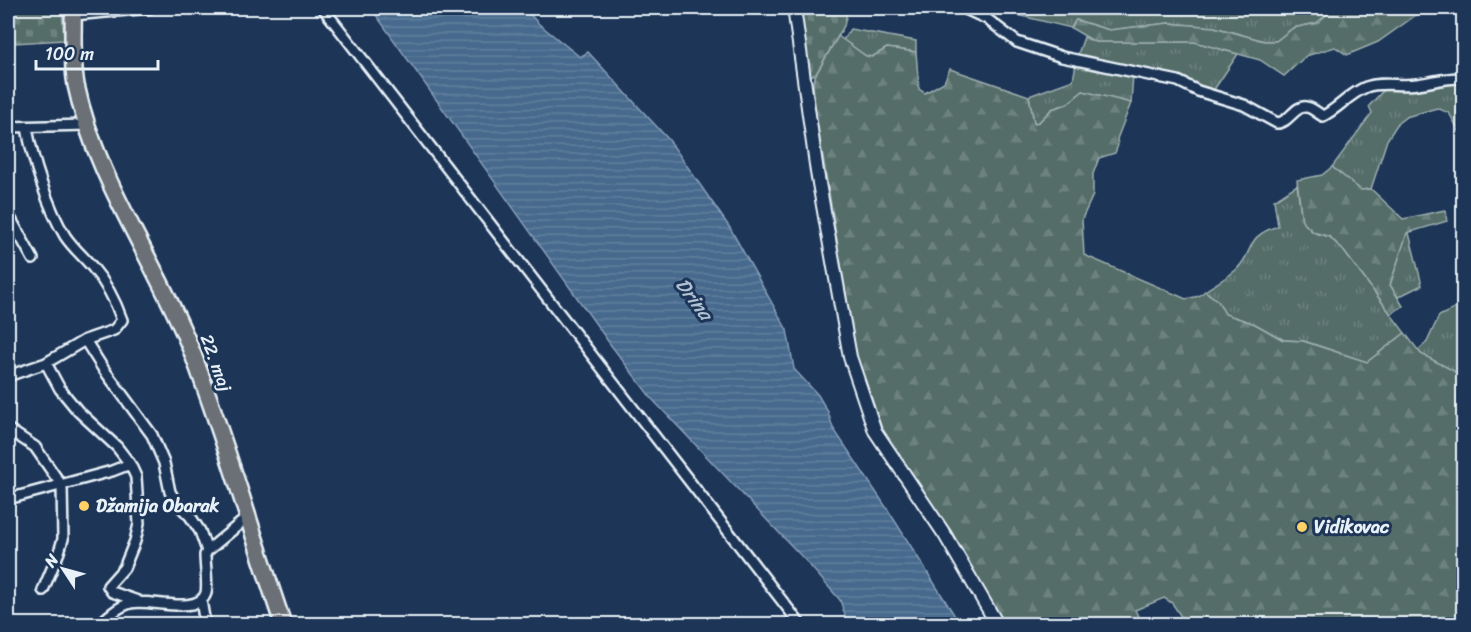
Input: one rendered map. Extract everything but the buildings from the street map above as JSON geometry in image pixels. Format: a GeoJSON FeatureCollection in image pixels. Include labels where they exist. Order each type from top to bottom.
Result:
{"type":"FeatureCollection","features":[{"type":"Feature","properties":{"kind":"main road","name":"22. maj"},"geometry":{"type":"LineString","coordinates":[[73,11],[76,83],[87,125],[107,175],[192,351],[283,624]]}},
{"type":"Feature","properties":{"kind":"street","name":"22. maj"},"geometry":{"type":"LineString","coordinates":[[73,11],[150,8]]}},
{"type":"Feature","properties":{"kind":"street"},"geometry":{"type":"LineString","coordinates":[[323,8],[800,624]]}},
{"type":"Feature","properties":{"kind":"street"},"geometry":{"type":"LineString","coordinates":[[794,8],[816,172],[850,357],[875,431],[945,535],[998,624]]}},
{"type":"Feature","properties":{"kind":"street"},"geometry":{"type":"LineString","coordinates":[[963,8],[987,20],[1017,42],[1062,57],[1178,81],[1198,91],[1244,105],[1277,123],[1283,123],[1301,107],[1306,106],[1323,116],[1357,92],[1379,84],[1417,84],[1438,79],[1464,78]]}},
{"type":"Feature","properties":{"kind":"street"},"geometry":{"type":"LineString","coordinates":[[8,126],[87,125]]}},
{"type":"Feature","properties":{"kind":"street"},"geometry":{"type":"LineString","coordinates":[[8,376],[46,363],[86,340],[114,330],[122,320],[106,285],[65,236],[44,188],[30,146],[27,127]]}},
{"type":"Feature","properties":{"kind":"street"},"geometry":{"type":"LineString","coordinates":[[8,214],[33,259]]}},
{"type":"Feature","properties":{"kind":"street"},"geometry":{"type":"LineString","coordinates":[[86,340],[102,367],[152,435],[164,463],[170,492],[200,531],[207,551]]}},
{"type":"Feature","properties":{"kind":"street"},"geometry":{"type":"LineString","coordinates":[[46,363],[60,389],[78,411],[117,447],[130,464],[135,477],[139,524],[124,568],[108,586],[112,592],[138,601],[194,604],[206,593],[205,555],[207,551],[248,517]]}},
{"type":"Feature","properties":{"kind":"street"},"geometry":{"type":"LineString","coordinates":[[8,429],[35,447],[62,486],[63,538],[43,590]]}},
{"type":"Feature","properties":{"kind":"street"},"geometry":{"type":"LineString","coordinates":[[8,499],[62,486],[130,464]]}},
{"type":"Feature","properties":{"kind":"street"},"geometry":{"type":"LineString","coordinates":[[201,600],[205,624]]}},
{"type":"Feature","properties":{"kind":"street"},"geometry":{"type":"LineString","coordinates":[[104,623],[122,606],[138,601]]}},
{"type":"Feature","properties":{"kind":"green space"},"geometry":{"type":"Polygon","coordinates":[[[13,8],[62,8],[64,40],[14,43],[13,8]]]}},
{"type":"Feature","properties":{"kind":"green space"},"geometry":{"type":"Polygon","coordinates":[[[799,8],[848,8],[844,26],[816,74],[808,77],[799,8]]]}},
{"type":"Feature","properties":{"kind":"green space"},"geometry":{"type":"Polygon","coordinates":[[[1019,8],[1255,8],[1265,11],[1266,8],[1359,8],[1333,9],[1317,23],[1293,28],[1276,41],[1264,41],[1214,27],[1169,23],[1109,30],[1076,20],[1071,28],[1017,15],[1019,8]]]}},
{"type":"Feature","properties":{"kind":"green space"},"geometry":{"type":"Polygon","coordinates":[[[1426,8],[1378,42],[1347,55],[1335,47],[1306,56],[1284,76],[1260,60],[1195,42],[1095,42],[1071,28],[1076,20],[1109,30],[1169,23],[1214,27],[1264,41],[1276,41],[1293,28],[1317,23],[1333,9],[1426,8]]]}},
{"type":"Feature","properties":{"kind":"green space"},"geometry":{"type":"Polygon","coordinates":[[[850,29],[916,41],[916,52],[887,48],[872,57],[866,56],[843,40],[850,29]]]}},
{"type":"Feature","properties":{"kind":"green space"},"geometry":{"type":"Polygon","coordinates":[[[838,36],[866,56],[872,57],[887,48],[916,52],[919,89],[925,93],[944,82],[950,69],[1029,96],[1034,123],[1039,122],[1052,109],[1067,104],[1083,91],[1131,103],[1117,139],[1118,145],[1115,153],[1099,158],[1093,174],[1093,195],[1082,219],[1084,255],[1186,299],[1199,296],[1205,291],[1218,301],[1225,314],[1255,324],[1283,340],[1303,341],[1367,362],[1405,333],[1421,354],[1454,371],[1464,385],[1463,624],[1186,624],[1172,603],[1164,598],[1135,610],[1142,624],[1004,624],[950,531],[879,428],[856,353],[815,110],[813,82],[838,36]]]}},
{"type":"Feature","properties":{"kind":"green space"},"geometry":{"type":"Polygon","coordinates":[[[1084,37],[1095,42],[1195,42],[1238,54],[1209,97],[1177,84],[1133,74],[1131,103],[1083,91],[1067,104],[1052,109],[1039,122],[1034,123],[1029,96],[1073,80],[1084,37]]]}},
{"type":"Feature","properties":{"kind":"green space"},"geometry":{"type":"Polygon","coordinates":[[[1463,74],[1463,138],[1449,113],[1437,108],[1406,117],[1398,123],[1387,140],[1371,189],[1361,190],[1332,167],[1372,113],[1369,106],[1393,80],[1415,80],[1463,74]]]}},
{"type":"Feature","properties":{"kind":"green space"},"geometry":{"type":"Polygon","coordinates":[[[1332,167],[1361,190],[1371,189],[1403,219],[1445,210],[1447,221],[1407,233],[1390,285],[1403,306],[1391,314],[1343,250],[1330,237],[1313,232],[1302,221],[1297,180],[1322,175],[1332,167]]]}},
{"type":"Feature","properties":{"kind":"green space"},"geometry":{"type":"Polygon","coordinates":[[[1297,185],[1302,221],[1313,232],[1330,237],[1343,250],[1405,333],[1367,362],[1304,341],[1284,340],[1255,324],[1225,314],[1218,301],[1205,291],[1237,269],[1255,239],[1267,230],[1278,226],[1274,200],[1297,185]]]}},
{"type":"Feature","properties":{"kind":"green space"},"geometry":{"type":"Polygon","coordinates":[[[1407,233],[1409,233],[1422,285],[1398,297],[1390,285],[1407,233]]]}},
{"type":"Feature","properties":{"kind":"green space"},"geometry":{"type":"Polygon","coordinates":[[[1462,305],[1463,385],[1454,371],[1421,354],[1418,350],[1427,342],[1439,316],[1462,305]]]}},
{"type":"Feature","properties":{"kind":"water","name":"Drina"},"geometry":{"type":"Polygon","coordinates":[[[371,8],[524,8],[539,24],[580,57],[588,52],[669,140],[730,228],[787,330],[794,369],[818,395],[828,412],[833,428],[960,624],[848,624],[840,600],[652,399],[610,344],[371,8]]]}},
{"type":"Feature","properties":{"kind":"place","name":"Džamija Obarak"},"geometry":{"type":"Point","coordinates":[84,506]}},
{"type":"Feature","properties":{"kind":"place","name":"Vidikovac"},"geometry":{"type":"Point","coordinates":[1302,527]}}]}
